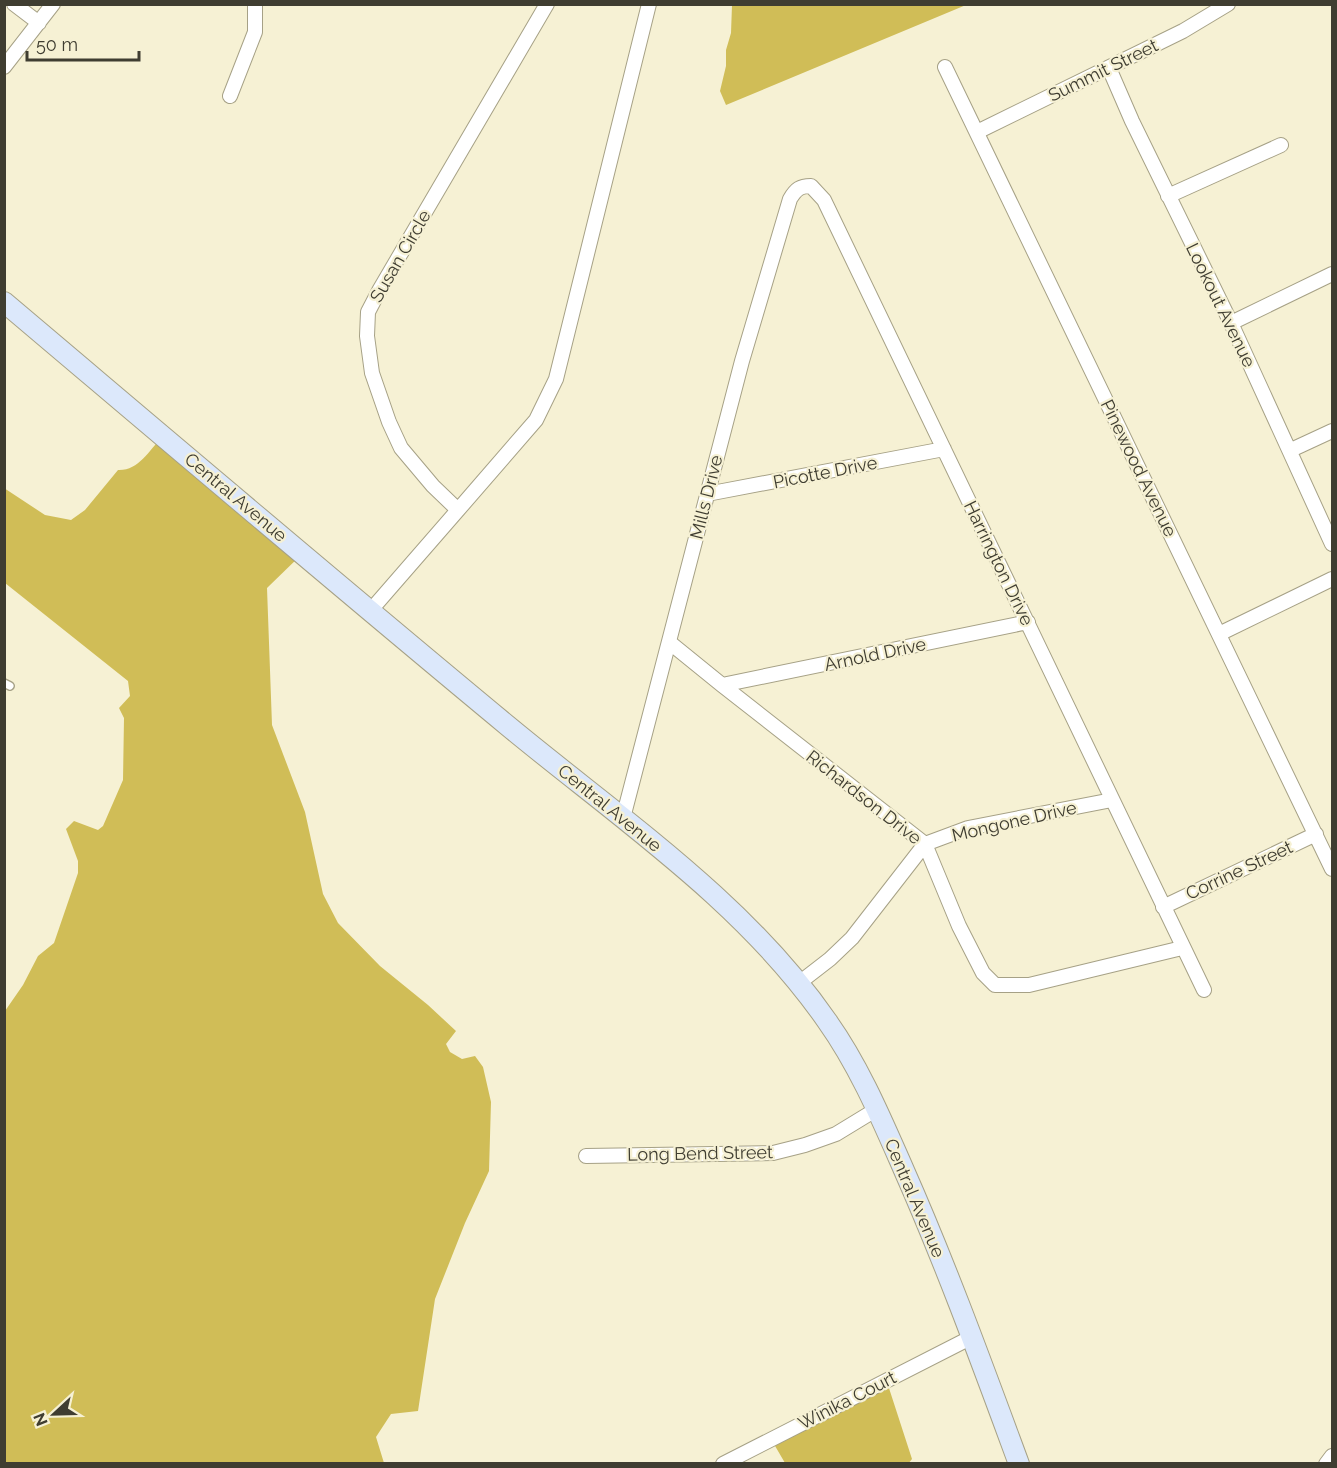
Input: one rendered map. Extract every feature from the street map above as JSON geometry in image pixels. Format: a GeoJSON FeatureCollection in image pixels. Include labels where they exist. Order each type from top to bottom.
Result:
{"type":"FeatureCollection","features":[{"type":"Feature","properties":{"kind":"main road","name":"Central Avenue"},"geometry":{"type":"LineString","coordinates":[[4,302],[512,729],[623,818],[752,929],[799,983],[828,1022],[877,1109],[924,1216],[1019,1464]]}},
{"type":"Feature","properties":{"kind":"street"},"geometry":{"type":"LineString","coordinates":[[14,4],[39,22]]}},
{"type":"Feature","properties":{"kind":"street"},"geometry":{"type":"LineString","coordinates":[[4,68],[54,4]]}},
{"type":"Feature","properties":{"kind":"street"},"geometry":{"type":"LineString","coordinates":[[230,96],[255,32],[255,4]]}},
{"type":"Feature","properties":{"kind":"street","name":"Susan Circle"},"geometry":{"type":"LineString","coordinates":[[459,510],[434,486],[401,448],[389,422],[372,374],[367,336],[368,312],[547,4]]}},
{"type":"Feature","properties":{"kind":"street"},"geometry":{"type":"LineString","coordinates":[[371,610],[536,420],[556,379],[649,4]]}},
{"type":"Feature","properties":{"kind":"street","name":"Summit Street"},"geometry":{"type":"LineString","coordinates":[[977,132],[1183,31],[1228,4]]}},
{"type":"Feature","properties":{"kind":"street","name":"Pinewood Avenue"},"geometry":{"type":"LineString","coordinates":[[945,67],[1332,869]]}},
{"type":"Feature","properties":{"kind":"street","name":"Lookout Avenue"},"geometry":{"type":"LineString","coordinates":[[1109,68],[1167,196],[1291,450],[1332,544]]}},
{"type":"Feature","properties":{"kind":"street"},"geometry":{"type":"LineString","coordinates":[[1167,196],[1281,145]]}},
{"type":"Feature","properties":{"kind":"street","name":"Harrington Drive"},"geometry":{"type":"LineString","coordinates":[[806,186],[812,186],[824,200],[1204,990]]}},
{"type":"Feature","properties":{"kind":"street","name":"Mills Drive"},"geometry":{"type":"LineString","coordinates":[[623,818],[742,362],[790,199],[795,190],[806,186]]}},
{"type":"Feature","properties":{"kind":"street"},"geometry":{"type":"LineString","coordinates":[[1231,323],[1332,274]]}},
{"type":"Feature","properties":{"kind":"street"},"geometry":{"type":"LineString","coordinates":[[1291,450],[1332,431]]}},
{"type":"Feature","properties":{"kind":"street","name":"Picotte Drive"},"geometry":{"type":"LineString","coordinates":[[707,494],[944,449]]}},
{"type":"Feature","properties":{"kind":"street"},"geometry":{"type":"LineString","coordinates":[[1219,634],[1332,579]]}},
{"type":"Feature","properties":{"kind":"street","name":"Arnold Drive"},"geometry":{"type":"LineString","coordinates":[[722,685],[1028,622]]}},
{"type":"Feature","properties":{"kind":"street","name":"Richardson Drive"},"geometry":{"type":"LineString","coordinates":[[669,642],[925,844],[959,926],[982,973],[995,985],[1029,985],[1182,948]]}},
{"type":"Feature","properties":{"kind":"street","name":"Mongone Drive"},"geometry":{"type":"LineString","coordinates":[[925,844],[968,828],[1112,800]]}},
{"type":"Feature","properties":{"kind":"street","name":"Corrine Street"},"geometry":{"type":"LineString","coordinates":[[1163,907],[1316,834]]}},
{"type":"Feature","properties":{"kind":"street"},"geometry":{"type":"LineString","coordinates":[[799,983],[852,938],[925,844]]}},
{"type":"Feature","properties":{"kind":"street","name":"Long Bend Street"},"geometry":{"type":"LineString","coordinates":[[586,1156],[773,1154],[836,1134],[877,1109]]}},
{"type":"Feature","properties":{"kind":"street","name":"Winika Court"},"geometry":{"type":"LineString","coordinates":[[723,1464],[972,1337]]}},
{"type":"Feature","properties":{"kind":"street"},"geometry":{"type":"LineString","coordinates":[[1326,1464],[1332,1456]]}},
{"type":"Feature","properties":{"kind":"shaded area"},"geometry":{"type":"Polygon","coordinates":[[[732,4],[966,5],[726,105],[720,91],[731,33],[732,4]]]}},
{"type":"Feature","properties":{"kind":"shaded area"},"geometry":{"type":"Polygon","coordinates":[[[161,438],[302,554],[267,588],[272,725],[305,812],[323,894],[338,923],[380,966],[456,1031],[446,1044],[450,1052],[462,1059],[475,1056],[483,1067],[491,1102],[489,1171],[465,1223],[435,1299],[418,1411],[391,1414],[376,1437],[384,1463],[5,1463],[5,1011],[23,985],[38,956],[54,943],[78,873],[78,861],[66,829],[74,821],[98,830],[103,826],[123,780],[124,718],[119,708],[130,696],[128,681],[5,583],[4,488],[45,515],[71,520],[85,510],[118,470],[137,464],[161,438]]]}},
{"type":"Feature","properties":{"kind":"shaded area"},"geometry":{"type":"Polygon","coordinates":[[[887,1382],[912,1459],[908,1464],[785,1463],[771,1439],[887,1382]]]}}]}
